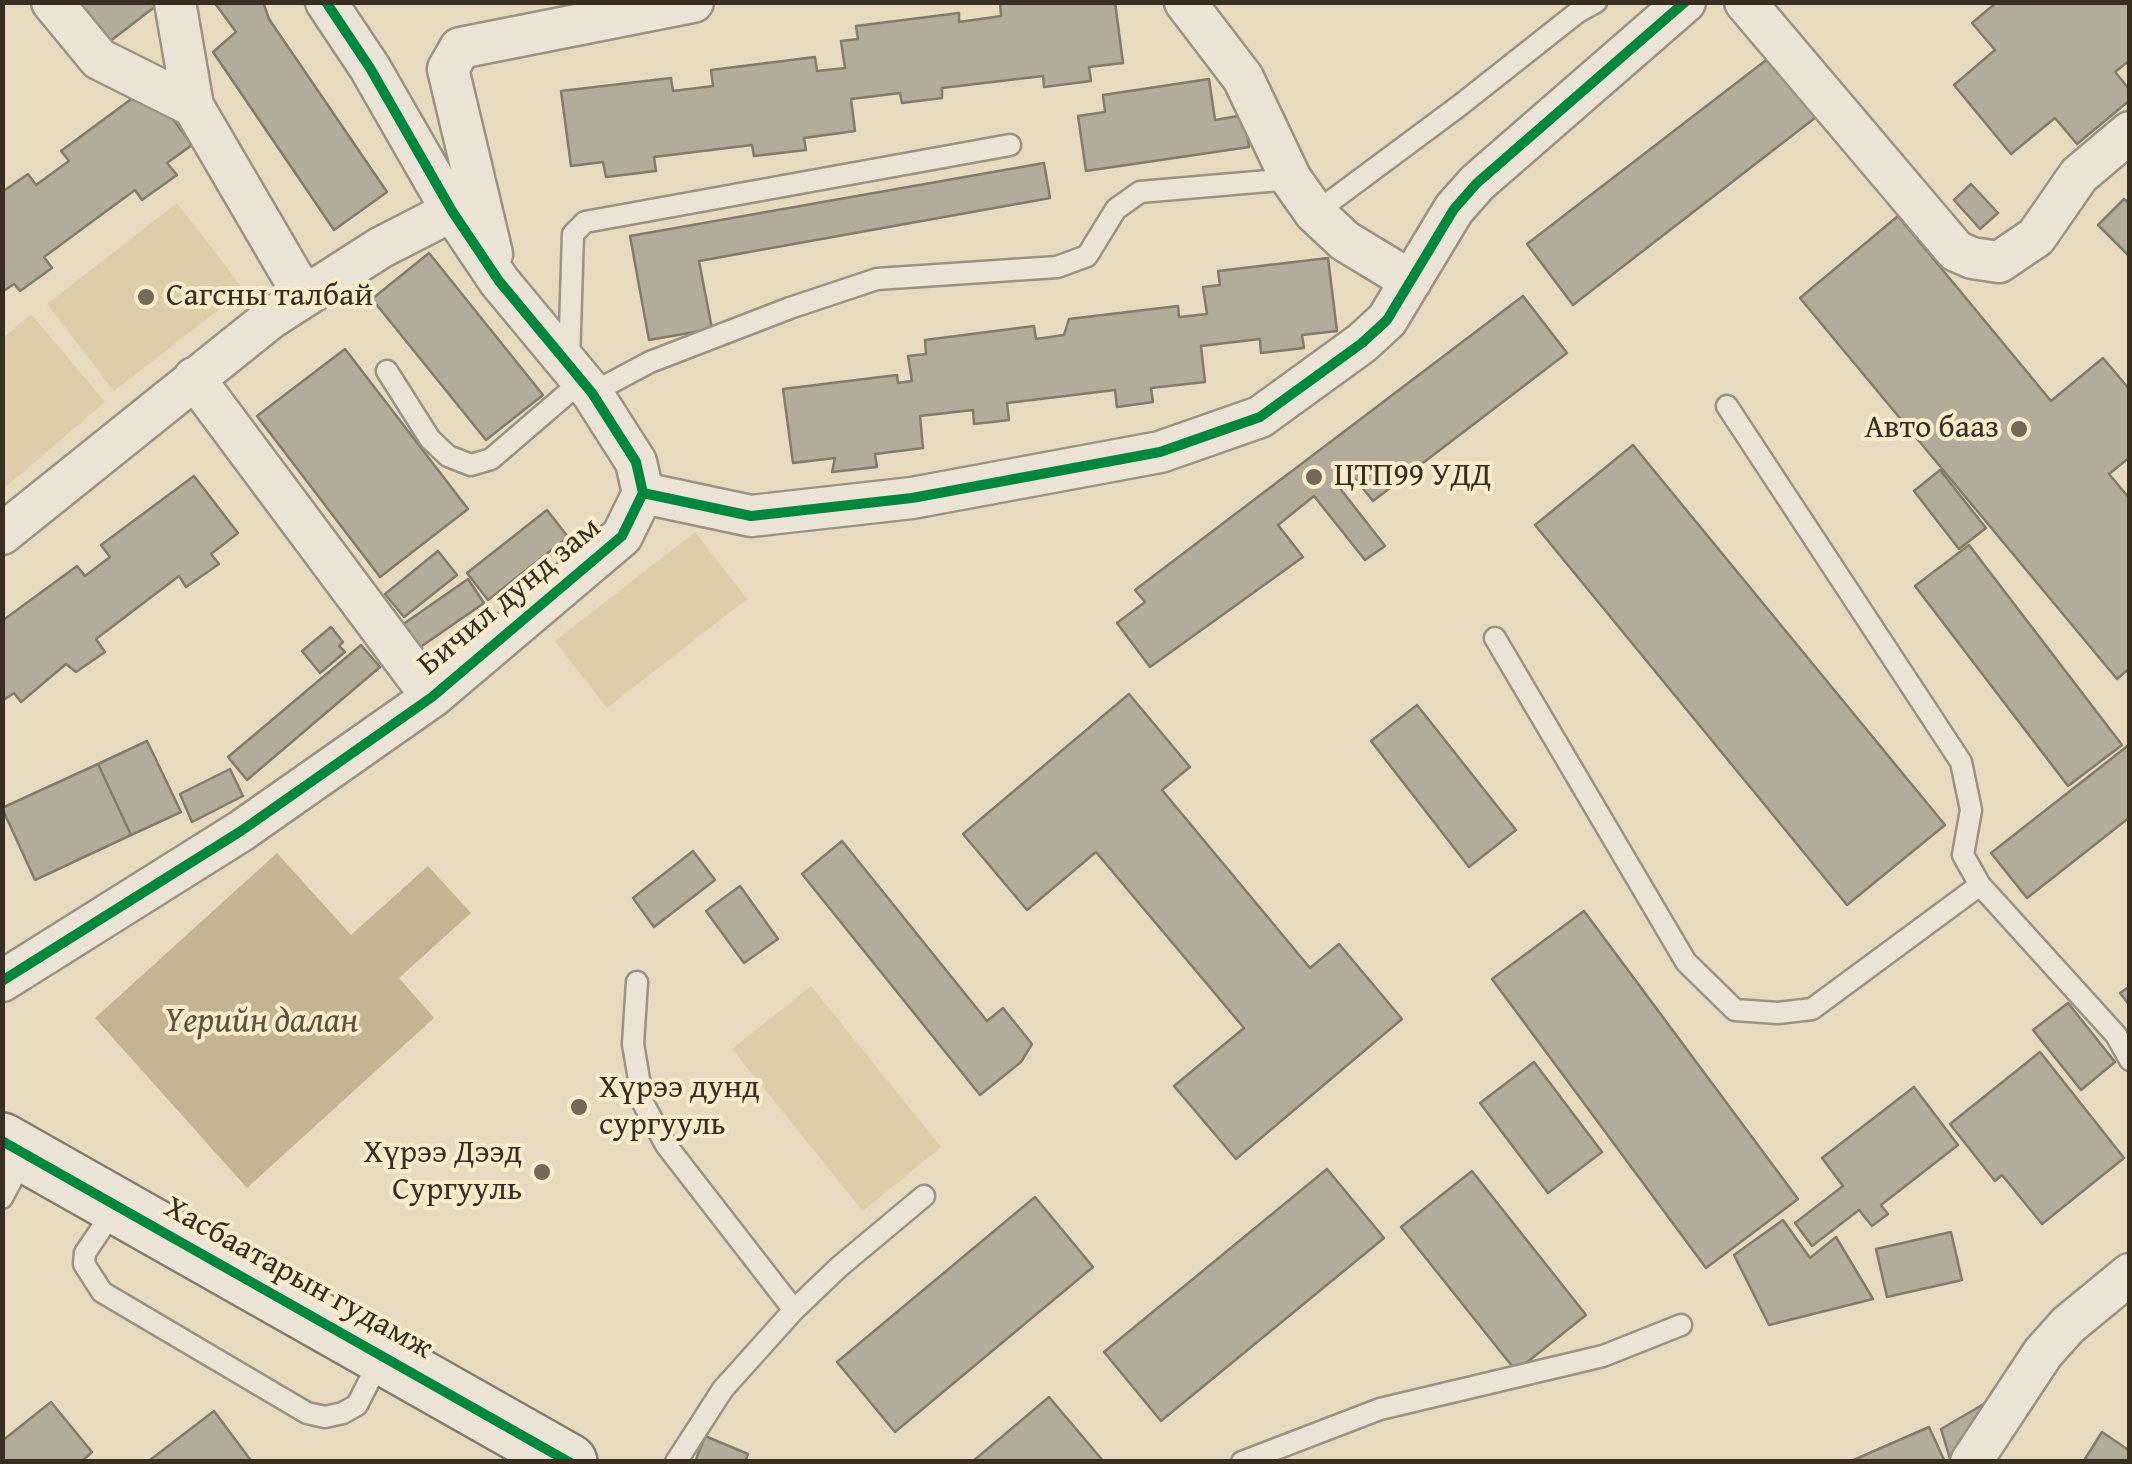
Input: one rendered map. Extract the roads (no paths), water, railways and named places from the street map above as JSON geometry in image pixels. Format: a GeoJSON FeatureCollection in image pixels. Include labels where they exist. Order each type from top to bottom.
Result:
{"type":"FeatureCollection","features":[{"type":"Feature","properties":{"kind":"street"},"geometry":{"type":"LineString","coordinates":[[52,2],[98,59],[193,106]]}},
{"type":"Feature","properties":{"kind":"street"},"geometry":{"type":"LineString","coordinates":[[175,2],[193,106],[304,296]]}},
{"type":"Feature","properties":{"kind":"street"},"geometry":{"type":"LineString","coordinates":[[326,2],[370,68],[452,211],[499,281],[581,379],[636,462],[643,493],[751,516],[912,498],[1160,452],[1260,417],[1362,343],[1387,320],[1454,209],[1477,183],[1685,2]]}},
{"type":"Feature","properties":{"kind":"street"},"geometry":{"type":"LineString","coordinates":[[499,281],[448,69],[460,48],[693,2]]}},
{"type":"Feature","properties":{"kind":"street"},"geometry":{"type":"LineString","coordinates":[[1185,2],[1243,78],[1291,179],[1315,213],[1345,241],[1411,281]]}},
{"type":"Feature","properties":{"kind":"street"},"geometry":{"type":"LineString","coordinates":[[1745,2],[1956,251],[1972,258],[1999,262],[2036,237],[2079,175],[2130,132]]}},
{"type":"Feature","properties":{"kind":"street"},"geometry":{"type":"LineString","coordinates":[[2,534],[271,318],[380,248],[452,211]]}},
{"type":"Feature","properties":{"kind":"street","name":"Бичил дунд зам"},"geometry":{"type":"LineString","coordinates":[[194,378],[432,696]]}},
{"type":"Feature","properties":{"kind":"street","name":"Бичил дунд зам"},"geometry":{"type":"LineString","coordinates":[[2,981],[241,831],[432,696],[622,536],[643,493]]}},
{"type":"Feature","properties":{"kind":"street","name":"Хасбаатарын гудамж"},"geometry":{"type":"LineString","coordinates":[[10,1164],[117,1206],[569,1462]]}},
{"type":"Feature","properties":{"kind":"street"},"geometry":{"type":"LineString","coordinates":[[1971,1462],[2043,1354],[2068,1325],[2130,1274]]}},
{"type":"Feature","properties":{"kind":"lane"},"geometry":{"type":"LineString","coordinates":[[1315,213],[1596,2]]}},
{"type":"Feature","properties":{"kind":"lane"},"geometry":{"type":"LineString","coordinates":[[581,379],[573,234],[584,222],[1010,145]]}},
{"type":"Feature","properties":{"kind":"lane"},"geometry":{"type":"LineString","coordinates":[[387,371],[430,440],[448,456],[472,465],[491,459],[581,379],[650,362],[877,279],[1058,267],[1087,256],[1116,209],[1140,192],[1291,179]]}},
{"type":"Feature","properties":{"kind":"lane"},"geometry":{"type":"LineString","coordinates":[[1727,406],[1961,762],[1971,810],[1963,854],[1980,885],[2116,1035],[2130,1060]]}},
{"type":"Feature","properties":{"kind":"lane"},"geometry":{"type":"LineString","coordinates":[[1495,638],[1686,962],[1735,1010],[1778,1012],[1812,1008],[1980,885]]}},
{"type":"Feature","properties":{"kind":"lane"},"geometry":{"type":"LineString","coordinates":[[637,982],[633,1044],[643,1104],[666,1145],[794,1310]]}},
{"type":"Feature","properties":{"kind":"lane"},"geometry":{"type":"LineString","coordinates":[[676,1462],[722,1390],[794,1310],[924,1196]]}},
{"type":"Feature","properties":{"kind":"lane"},"geometry":{"type":"LineString","coordinates":[[117,1206],[86,1253],[84,1264],[102,1292],[307,1413],[325,1417],[358,1405],[382,1356]]}},
{"type":"Feature","properties":{"kind":"lane"},"geometry":{"type":"LineString","coordinates":[[1242,1462],[1380,1409],[1603,1356],[1681,1325]]}},
{"type":"Feature","properties":{"kind":"water","name":"Үерийн далан"},"geometry":{"type":"Polygon","coordinates":[[[277,853],[351,935],[428,866],[471,913],[399,978],[434,1018],[247,1188],[95,1018],[277,853]]]}},
{"type":"Feature","properties":{"kind":"place","name":"Сагсны талбай"},"geometry":{"type":"Point","coordinates":[146,297]}},
{"type":"Feature","properties":{"kind":"place","name":"Авто бааз"},"geometry":{"type":"Point","coordinates":[2019,429]}},
{"type":"Feature","properties":{"kind":"place","name":"ЦТП99 УДД"},"geometry":{"type":"Point","coordinates":[1314,477]}},
{"type":"Feature","properties":{"kind":"place","name":"Хүрээ дунд сургууль"},"geometry":{"type":"Point","coordinates":[579,1107]}},
{"type":"Feature","properties":{"kind":"place","name":"Хүрээ Дээд Сургууль"},"geometry":{"type":"Point","coordinates":[542,1172]}}]}
